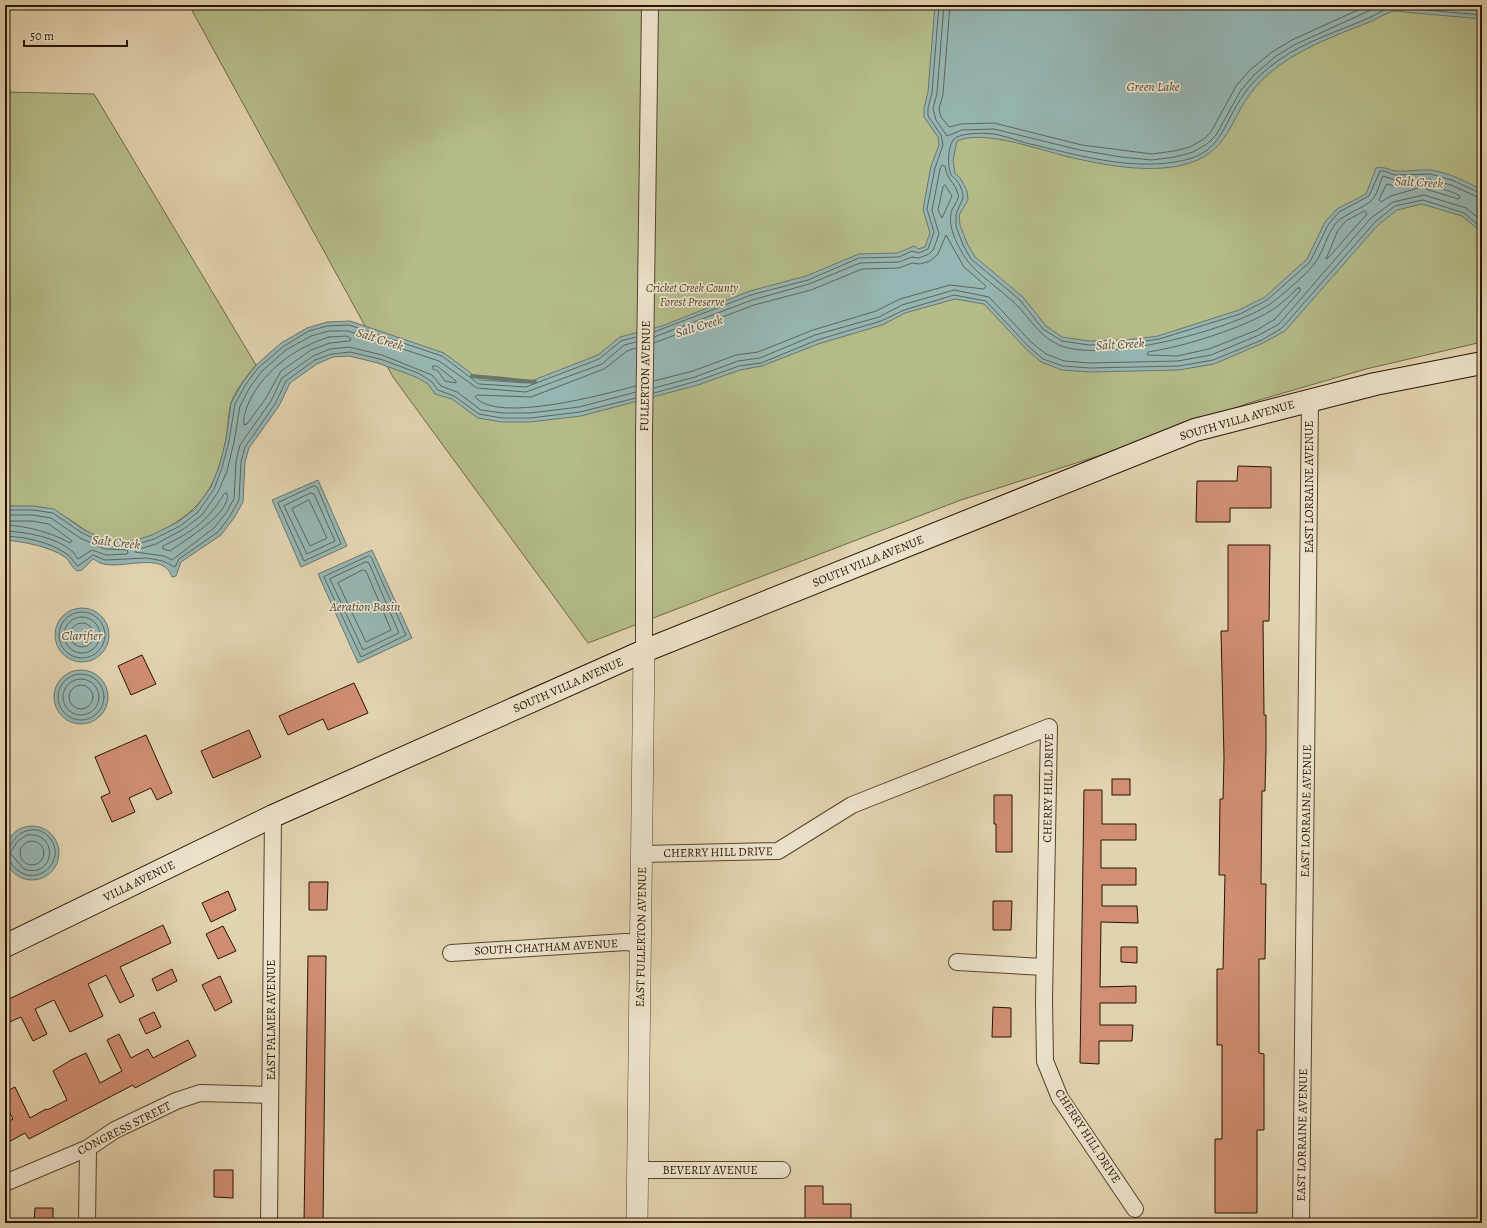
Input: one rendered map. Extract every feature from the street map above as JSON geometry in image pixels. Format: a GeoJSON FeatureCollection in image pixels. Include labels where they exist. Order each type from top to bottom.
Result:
{"type":"FeatureCollection","features":[{"type":"Feature","properties":{"kind":"main road","name":"SOUTH VILLA AVENUE"},"geometry":{"type":"LineString","coordinates":[[273,816],[644,651],[1195,430],[1310,400],[1482,363]]}},
{"type":"Feature","properties":{"kind":"main road","name":"VILLA AVENUE"},"geometry":{"type":"LineString","coordinates":[[5,946],[273,816]]}},
{"type":"Feature","properties":{"kind":"street","name":"FULLERTON AVENUE"},"geometry":{"type":"LineString","coordinates":[[644,651],[644,435],[650,5]]}},
{"type":"Feature","properties":{"kind":"street","name":"EAST LORRAINE AVENUE"},"geometry":{"type":"LineString","coordinates":[[1301,1223],[1310,400]]}},
{"type":"Feature","properties":{"kind":"street","name":"EAST FULLERTON AVENUE"},"geometry":{"type":"LineString","coordinates":[[637,1223],[644,651]]}},
{"type":"Feature","properties":{"kind":"street","name":"CHERRY HILL DRIVE"},"geometry":{"type":"LineString","coordinates":[[642,854],[778,851],[852,805],[1049,727],[1044,967],[1045,1061],[1060,1098],[1136,1209]]}},
{"type":"Feature","properties":{"kind":"street","name":"EAST PALMER AVENUE"},"geometry":{"type":"LineString","coordinates":[[269,1223],[273,816]]}},
{"type":"Feature","properties":{"kind":"street","name":"SOUTH CHATHAM AVENUE"},"geometry":{"type":"LineString","coordinates":[[451,953],[626,942],[641,944]]}},
{"type":"Feature","properties":{"kind":"street"},"geometry":{"type":"LineString","coordinates":[[957,962],[1044,967]]}},
{"type":"Feature","properties":{"kind":"street","name":"CONGRESS STREET"},"geometry":{"type":"LineString","coordinates":[[5,1183],[88,1148],[122,1127],[176,1101],[200,1093],[270,1095]]}},
{"type":"Feature","properties":{"kind":"street"},"geometry":{"type":"LineString","coordinates":[[87,1223],[88,1148]]}},
{"type":"Feature","properties":{"kind":"street","name":"BEVERLY AVENUE"},"geometry":{"type":"LineString","coordinates":[[638,1170],[782,1170]]}},
{"type":"Feature","properties":{"kind":"green space","name":"Cricket Creek County Forest Preserve"},"geometry":{"type":"Polygon","coordinates":[[[189,5],[1482,5],[1482,342],[1366,369],[1249,403],[1123,448],[961,500],[588,643],[393,377],[189,5]]]}},
{"type":"Feature","properties":{"kind":"green space"},"geometry":{"type":"Polygon","coordinates":[[[5,92],[94,94],[256,365],[245,378],[231,403],[226,439],[218,470],[213,483],[206,494],[188,514],[161,531],[142,539],[128,542],[103,540],[62,515],[54,512],[30,507],[5,506],[5,92]]]}},
{"type":"Feature","properties":{"kind":"water","name":"Green Lake"},"geometry":{"type":"Polygon","coordinates":[[[935,5],[1482,5],[1482,19],[1394,11],[1322,41],[1300,52],[1279,65],[1261,81],[1250,94],[1228,132],[1210,153],[1196,161],[1178,166],[1166,168],[1141,168],[1103,164],[999,139],[983,137],[957,141],[953,160],[955,173],[961,179],[967,191],[968,200],[959,215],[960,225],[967,243],[975,257],[1023,297],[1046,326],[1062,337],[1089,341],[1127,340],[1158,336],[1239,310],[1265,297],[1307,259],[1325,222],[1337,209],[1366,194],[1376,168],[1394,171],[1431,170],[1458,178],[1476,187],[1482,191],[1482,236],[1478,229],[1462,216],[1422,204],[1397,210],[1378,225],[1285,331],[1263,343],[1214,364],[1179,370],[1090,372],[1062,370],[1041,362],[1026,349],[984,304],[955,299],[905,313],[882,325],[818,344],[762,366],[740,370],[698,385],[581,416],[530,422],[502,422],[478,418],[452,399],[435,394],[428,384],[416,377],[378,363],[349,356],[333,357],[317,364],[290,383],[279,406],[249,448],[245,462],[243,502],[234,518],[221,535],[181,562],[176,576],[172,577],[168,569],[161,565],[152,563],[112,565],[103,564],[93,559],[82,570],[77,571],[65,557],[58,553],[44,547],[28,543],[5,540],[5,506],[33,506],[54,509],[84,530],[108,541],[133,541],[152,535],[178,522],[195,509],[211,487],[219,467],[226,440],[231,403],[243,382],[256,365],[281,343],[307,328],[327,322],[350,321],[444,353],[480,380],[526,383],[598,355],[620,337],[662,326],[750,291],[806,276],[859,254],[898,253],[914,246],[918,249],[925,247],[930,233],[923,209],[931,166],[939,145],[938,137],[924,117],[924,108],[928,92],[935,5]]]}},
{"type":"Feature","properties":{"kind":"water"},"geometry":{"type":"Polygon","coordinates":[[[318,480],[347,546],[301,567],[272,500],[318,480]]]}},
{"type":"Feature","properties":{"kind":"water","name":"Aeration Basin"},"geometry":{"type":"Polygon","coordinates":[[[372,550],[412,638],[358,663],[318,574],[372,550]]]}},
{"type":"Feature","properties":{"kind":"water","name":"Clarifier"},"geometry":{"type":"Polygon","coordinates":[[[77,608],[87,608],[97,612],[105,620],[109,630],[109,640],[105,650],[97,658],[87,662],[77,662],[67,658],[59,650],[55,640],[55,630],[59,620],[67,612],[77,608]]]}},
{"type":"Feature","properties":{"kind":"water","name":"Clarifier"},"geometry":{"type":"Polygon","coordinates":[[[76,670],[86,670],[96,674],[104,682],[108,692],[108,702],[104,712],[96,720],[86,724],[76,724],[66,720],[58,712],[54,702],[54,692],[58,682],[66,674],[76,670]]]}},
{"type":"Feature","properties":{"kind":"water"},"geometry":{"type":"Polygon","coordinates":[[[27,826],[37,826],[47,830],[55,838],[59,848],[59,858],[55,868],[47,876],[37,880],[27,880],[17,876],[9,868],[5,858],[5,848],[9,838],[17,830],[27,826]]]}},
{"type":"Feature","properties":{"kind":"building"},"geometry":{"type":"Polygon","coordinates":[[[1238,466],[1271,467],[1271,508],[1230,508],[1230,522],[1196,522],[1197,481],[1237,481],[1238,466]]]}},
{"type":"Feature","properties":{"kind":"building"},"geometry":{"type":"Polygon","coordinates":[[[1228,545],[1270,545],[1269,621],[1263,621],[1264,715],[1266,715],[1266,748],[1265,791],[1262,791],[1261,884],[1266,884],[1265,959],[1259,959],[1259,1053],[1264,1054],[1264,1130],[1257,1130],[1257,1213],[1215,1213],[1215,1139],[1222,1139],[1222,1045],[1217,1045],[1217,969],[1223,969],[1225,875],[1219,875],[1220,799],[1223,799],[1224,758],[1221,631],[1228,631],[1228,545]]]}},
{"type":"Feature","properties":{"kind":"building"},"geometry":{"type":"Polygon","coordinates":[[[142,655],[156,684],[131,695],[118,666],[142,655]]]}},
{"type":"Feature","properties":{"kind":"building"},"geometry":{"type":"Polygon","coordinates":[[[354,683],[368,713],[328,730],[323,719],[288,735],[279,716],[354,683]]]}},
{"type":"Feature","properties":{"kind":"building"},"geometry":{"type":"Polygon","coordinates":[[[249,730],[261,757],[213,778],[201,751],[249,730]]]}},
{"type":"Feature","properties":{"kind":"building"},"geometry":{"type":"Polygon","coordinates":[[[146,735],[172,793],[157,800],[151,788],[129,798],[135,812],[112,822],[101,797],[110,793],[95,757],[146,735]]]}},
{"type":"Feature","properties":{"kind":"building"},"geometry":{"type":"Polygon","coordinates":[[[1112,779],[1130,779],[1130,795],[1112,795],[1112,779]]]}},
{"type":"Feature","properties":{"kind":"building"},"geometry":{"type":"Polygon","coordinates":[[[1084,790],[1102,790],[1102,824],[1136,824],[1136,840],[1101,840],[1101,868],[1136,868],[1136,885],[1102,885],[1102,906],[1137,906],[1138,923],[1101,922],[1100,987],[1136,986],[1136,1003],[1100,1003],[1100,1025],[1133,1025],[1132,1041],[1099,1041],[1099,1064],[1080,1063],[1084,790]]]}},
{"type":"Feature","properties":{"kind":"building"},"geometry":{"type":"Polygon","coordinates":[[[994,795],[1012,795],[1012,852],[996,852],[994,795]]]}},
{"type":"Feature","properties":{"kind":"building"},"geometry":{"type":"Polygon","coordinates":[[[309,882],[328,882],[327,910],[309,910],[309,882]]]}},
{"type":"Feature","properties":{"kind":"building"},"geometry":{"type":"Polygon","coordinates":[[[228,891],[236,910],[211,922],[202,903],[228,891]]]}},
{"type":"Feature","properties":{"kind":"building"},"geometry":{"type":"Polygon","coordinates":[[[993,901],[1012,901],[1011,930],[993,930],[993,901]]]}},
{"type":"Feature","properties":{"kind":"building"},"geometry":{"type":"Polygon","coordinates":[[[163,925],[171,943],[120,967],[134,996],[120,1003],[106,975],[88,984],[103,1016],[70,1032],[54,1000],[35,1009],[47,1034],[33,1041],[21,1017],[5,1024],[5,1001],[163,925]]]}},
{"type":"Feature","properties":{"kind":"building"},"geometry":{"type":"Polygon","coordinates":[[[223,926],[236,951],[218,959],[206,934],[223,926]]]}},
{"type":"Feature","properties":{"kind":"building"},"geometry":{"type":"Polygon","coordinates":[[[1121,947],[1137,947],[1137,963],[1121,962],[1121,947]]]}},
{"type":"Feature","properties":{"kind":"building"},"geometry":{"type":"Polygon","coordinates":[[[308,956],[326,956],[323,1223],[304,1223],[308,956]]]}},
{"type":"Feature","properties":{"kind":"building"},"geometry":{"type":"Polygon","coordinates":[[[172,969],[177,981],[157,991],[152,979],[172,969]]]}},
{"type":"Feature","properties":{"kind":"building"},"geometry":{"type":"Polygon","coordinates":[[[220,976],[232,1002],[215,1011],[202,985],[220,976]]]}},
{"type":"Feature","properties":{"kind":"building"},"geometry":{"type":"Polygon","coordinates":[[[993,1007],[1011,1008],[1011,1037],[992,1037],[993,1007]]]}},
{"type":"Feature","properties":{"kind":"building"},"geometry":{"type":"Polygon","coordinates":[[[154,1012],[161,1027],[146,1034],[139,1019],[154,1012]]]}},
{"type":"Feature","properties":{"kind":"building"},"geometry":{"type":"Polygon","coordinates":[[[119,1034],[131,1058],[148,1049],[153,1058],[188,1040],[196,1056],[135,1088],[133,1085],[29,1139],[25,1133],[5,1144],[5,1123],[13,1119],[5,1103],[5,1092],[15,1087],[30,1118],[67,1100],[53,1071],[86,1053],[100,1083],[122,1071],[107,1040],[119,1034]]]}},
{"type":"Feature","properties":{"kind":"building"},"geometry":{"type":"Polygon","coordinates":[[[214,1170],[233,1170],[233,1198],[214,1197],[214,1170]]]}},
{"type":"Feature","properties":{"kind":"building"},"geometry":{"type":"Polygon","coordinates":[[[805,1186],[823,1186],[823,1204],[851,1204],[851,1223],[805,1223],[805,1186]]]}},
{"type":"Feature","properties":{"kind":"building"},"geometry":{"type":"Polygon","coordinates":[[[35,1208],[53,1208],[53,1223],[34,1223],[35,1208]]]}},
{"type":"Feature","properties":{"kind":"waterway","name":"Salt Creek"},"geometry":{"type":"LineString","coordinates":[[472,376],[535,382]]}}]}
